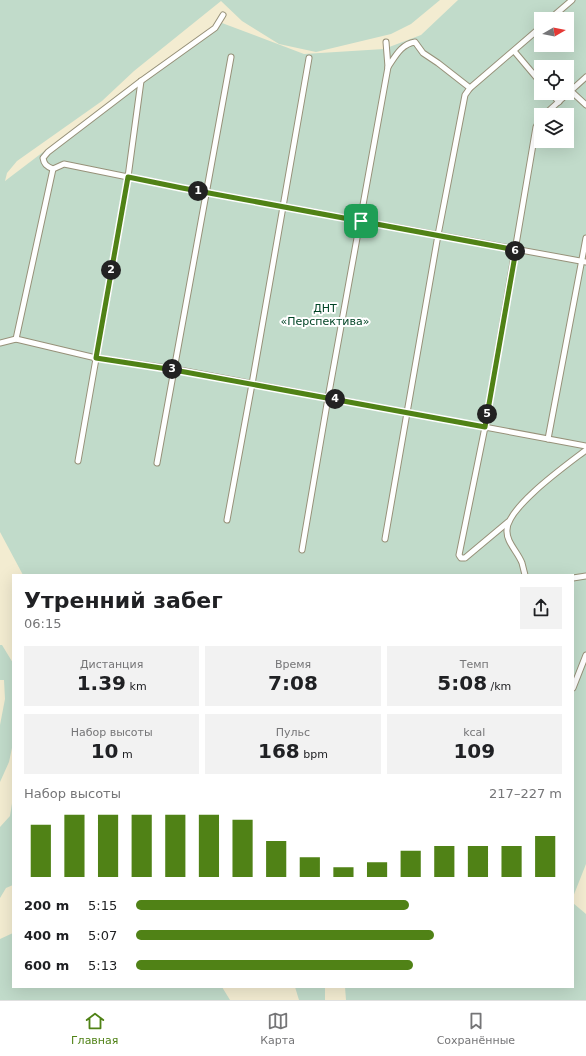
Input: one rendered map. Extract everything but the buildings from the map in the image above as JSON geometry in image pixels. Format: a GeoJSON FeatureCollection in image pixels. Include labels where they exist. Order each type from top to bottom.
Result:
{"type":"FeatureCollection","features":[{"type":"Feature","properties":{"kind":"street"},"geometry":{"type":"LineString","coordinates":[[558,12],[572,0]]}},
{"type":"Feature","properties":{"kind":"street"},"geometry":{"type":"LineString","coordinates":[[223,16],[215,28],[140,81],[48,152],[43,158],[46,166],[52,169],[64,164],[206,193],[516,250],[584,261]]}},
{"type":"Feature","properties":{"kind":"street"},"geometry":{"type":"LineString","coordinates":[[384,539],[438,235],[465,95],[470,88],[534,34]]}},
{"type":"Feature","properties":{"kind":"street"},"geometry":{"type":"LineString","coordinates":[[302,550],[388,67],[386,42]]}},
{"type":"Feature","properties":{"kind":"street"},"geometry":{"type":"LineString","coordinates":[[388,67],[401,48],[415,42],[423,53],[470,88]]}},
{"type":"Feature","properties":{"kind":"street"},"geometry":{"type":"LineString","coordinates":[[514,51],[534,75]]}},
{"type":"Feature","properties":{"kind":"street"},"geometry":{"type":"LineString","coordinates":[[157,463],[231,57]]}},
{"type":"Feature","properties":{"kind":"street"},"geometry":{"type":"LineString","coordinates":[[227,520],[284,207],[309,58]]}},
{"type":"Feature","properties":{"kind":"street"},"geometry":{"type":"LineString","coordinates":[[574,88],[586,76]]}},
{"type":"Feature","properties":{"kind":"street"},"geometry":{"type":"LineString","coordinates":[[78,461],[128,177],[140,81]]}},
{"type":"Feature","properties":{"kind":"street"},"geometry":{"type":"LineString","coordinates":[[574,94],[586,105]]}},
{"type":"Feature","properties":{"kind":"street"},"geometry":{"type":"LineString","coordinates":[[552,108],[559,102]]}},
{"type":"Feature","properties":{"kind":"street"},"geometry":{"type":"LineString","coordinates":[[534,139],[485,427],[459,555],[461,558],[465,558],[508,522],[515,511],[551,476],[586,450]]}},
{"type":"Feature","properties":{"kind":"street"},"geometry":{"type":"LineString","coordinates":[[16,339],[52,169]]}},
{"type":"Feature","properties":{"kind":"street"},"geometry":{"type":"LineString","coordinates":[[548,439],[584,261],[586,238]]}},
{"type":"Feature","properties":{"kind":"street"},"geometry":{"type":"LineString","coordinates":[[0,343],[16,339],[96,358],[252,384],[586,446]]}},
{"type":"Feature","properties":{"kind":"street"},"geometry":{"type":"LineString","coordinates":[[508,522],[508,534],[522,564],[524,574]]}},
{"type":"Feature","properties":{"kind":"street"},"geometry":{"type":"LineString","coordinates":[[574,578],[586,576]]}},
{"type":"Feature","properties":{"kind":"street"},"geometry":{"type":"LineString","coordinates":[[574,685],[586,655]]}},
{"type":"Feature","properties":{"kind":"green space","name":"ДНТ «Перспектива»"},"geometry":{"type":"Polygon","coordinates":[[[0,0],[440,0],[411,24],[391,34],[316,52],[279,44],[242,21],[221,1],[134,71],[102,101],[17,161],[7,173],[5,181],[155,67],[222,23],[304,54],[384,49],[421,35],[458,0],[586,0],[586,864],[574,894],[574,574],[22,574],[0,532],[0,0]]]}},
{"type":"Feature","properties":{"kind":"green space"},"geometry":{"type":"Polygon","coordinates":[[[0,645],[2,645],[12,661],[12,748],[9,762],[0,782],[0,725],[5,699],[4,680],[0,680],[0,645]]]}},
{"type":"Feature","properties":{"kind":"green space"},"geometry":{"type":"Polygon","coordinates":[[[12,803],[12,885],[6,888],[0,898],[0,827],[10,816],[12,803]]]}},
{"type":"Feature","properties":{"kind":"green space"},"geometry":{"type":"Polygon","coordinates":[[[574,904],[586,914],[586,1000],[346,1000],[345,988],[574,988],[574,904]]]}},
{"type":"Feature","properties":{"kind":"green space"},"geometry":{"type":"Polygon","coordinates":[[[12,933],[12,988],[223,988],[230,1000],[0,1000],[0,939],[12,933]]]}},
{"type":"Feature","properties":{"kind":"green space"},"geometry":{"type":"Polygon","coordinates":[[[295,988],[325,988],[325,1000],[299,1000],[295,988]]]}},
{"type":"Feature","properties":{"kind":"route"},"geometry":{"type":"LineString","coordinates":[[128,177],[361,221],[516,250],[485,427],[174,370],[96,358],[128,177]]}}]}
